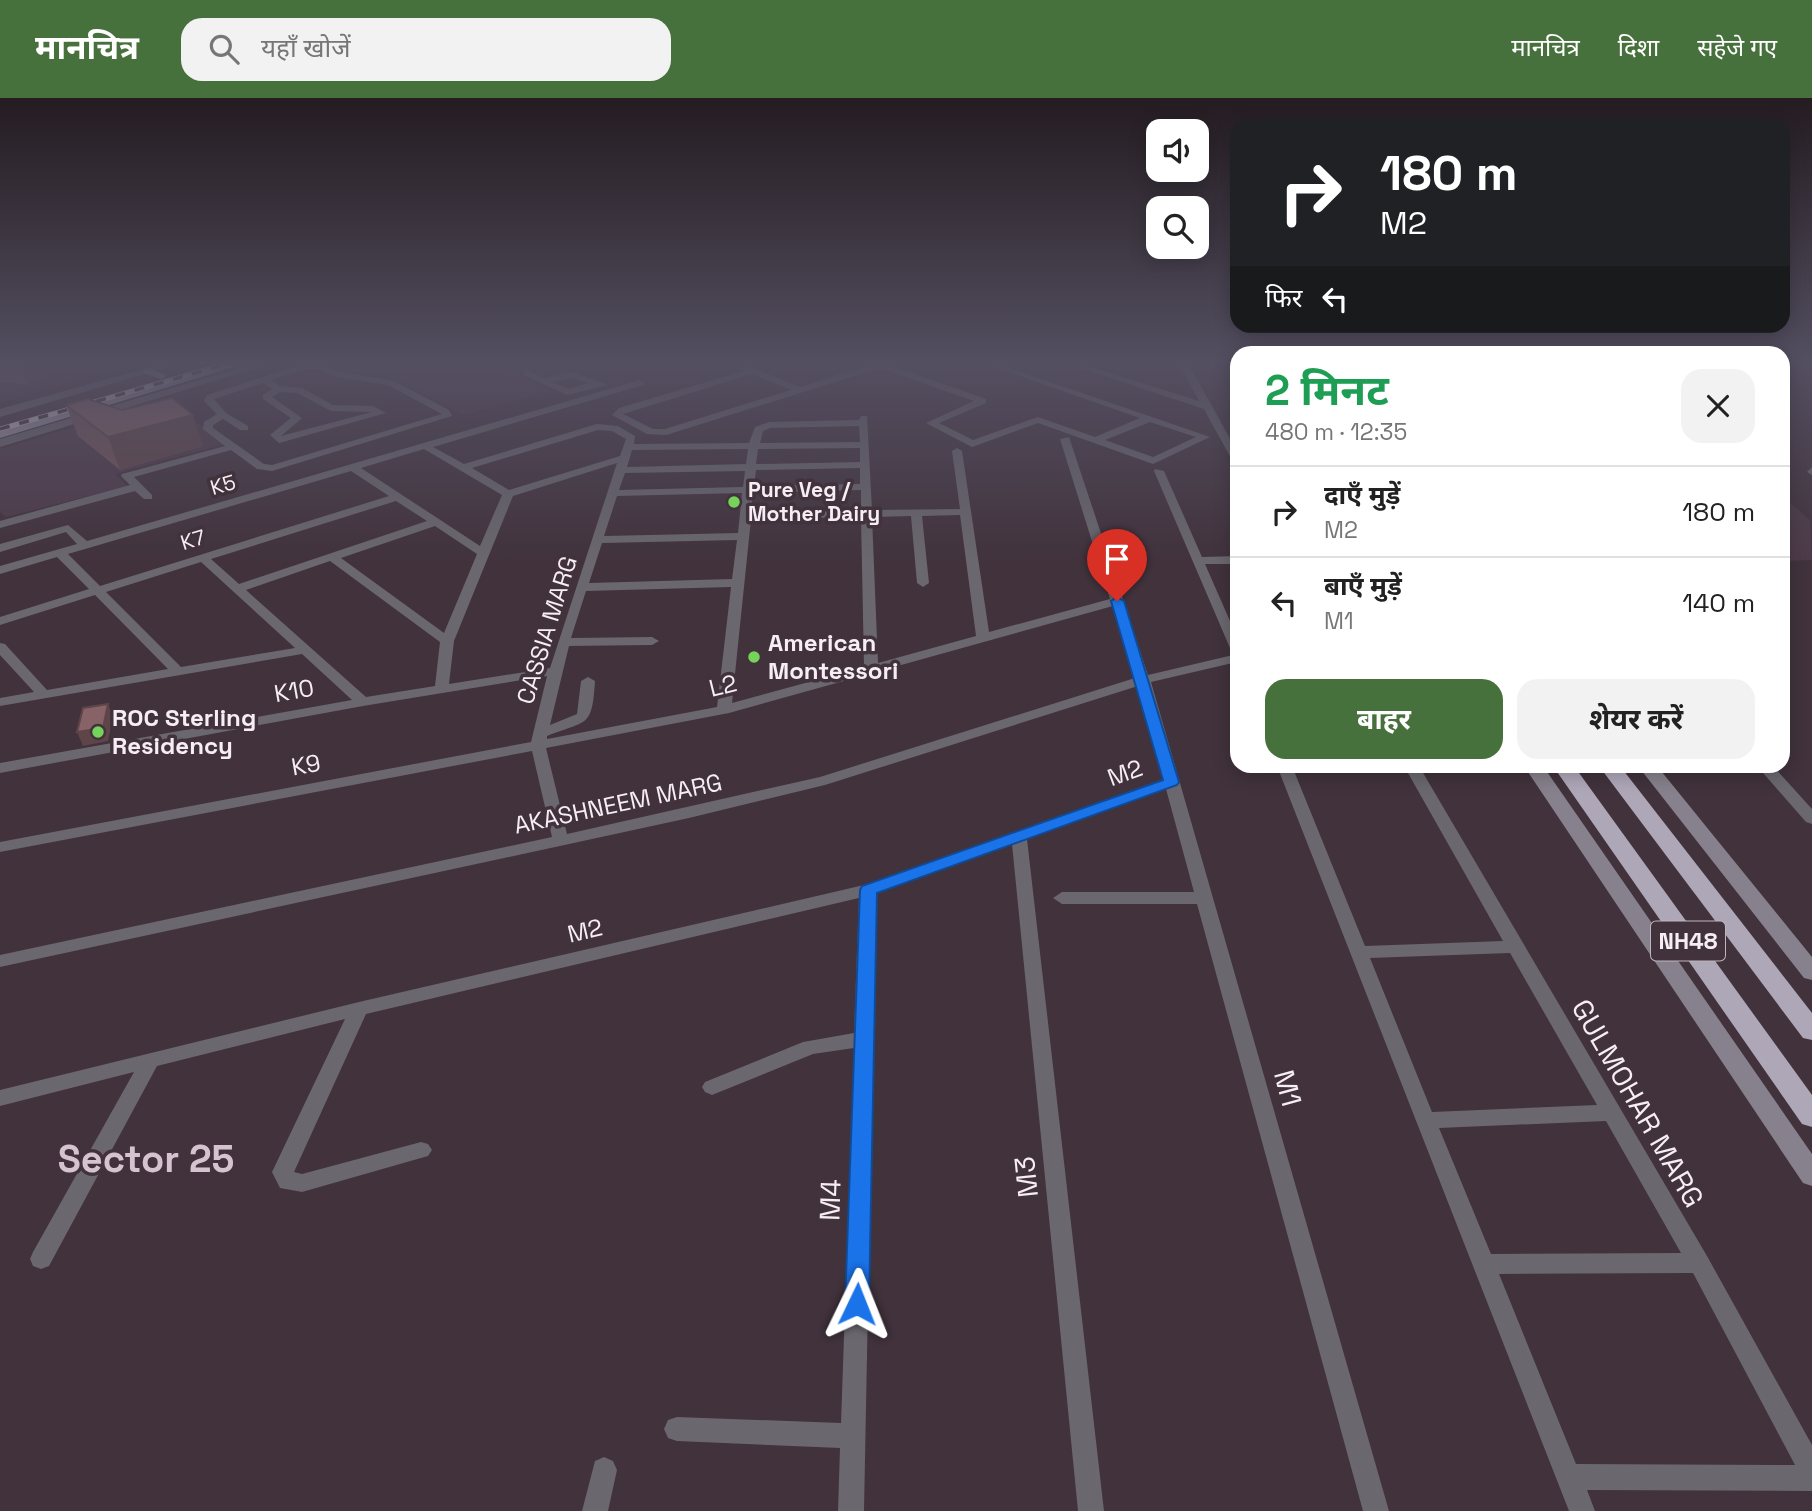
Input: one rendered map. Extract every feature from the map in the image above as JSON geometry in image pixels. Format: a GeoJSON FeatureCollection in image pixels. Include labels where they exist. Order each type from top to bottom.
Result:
{"type":"FeatureCollection","features":[{"type":"Feature","properties":{"kind":"highway","name":"NH48"},"geometry":{"type":"LineString","coordinates":[[1568,773],[1812,1116]]}},
{"type":"Feature","properties":{"kind":"highway","name":"NH48"},"geometry":{"type":"LineString","coordinates":[[1614,773],[1812,1031]]}},
{"type":"Feature","properties":{"kind":"main road"},"geometry":{"type":"LineString","coordinates":[[1538,773],[1812,1175]]}},
{"type":"Feature","properties":{"kind":"main road"},"geometry":{"type":"LineString","coordinates":[[1653,773],[1812,972]]}},
{"type":"Feature","properties":{"kind":"street"},"geometry":{"type":"LineString","coordinates":[[0,443],[35,431]]}},
{"type":"Feature","properties":{"kind":"street"},"geometry":{"type":"LineString","coordinates":[[212,431],[261,467],[272,468],[397,431]]}},
{"type":"Feature","properties":{"kind":"street"},"geometry":{"type":"LineString","coordinates":[[280,431],[275,435],[279,440],[315,431]]}},
{"type":"Feature","properties":{"kind":"street","name":"K5"},"geometry":{"type":"LineString","coordinates":[[0,570],[476,431]]}},
{"type":"Feature","properties":{"kind":"street"},"geometry":{"type":"LineString","coordinates":[[462,468],[584,431]]}},
{"type":"Feature","properties":{"kind":"street"},"geometry":{"type":"LineString","coordinates":[[615,431],[626,453]]}},
{"type":"Feature","properties":{"kind":"street"},"geometry":{"type":"LineString","coordinates":[[649,431],[669,431]]}},
{"type":"Feature","properties":{"kind":"street"},"geometry":{"type":"LineString","coordinates":[[724,709],[748,490],[758,431]]}},
{"type":"Feature","properties":{"kind":"street"},"geometry":{"type":"LineString","coordinates":[[864,431],[871,669]]}},
{"type":"Feature","properties":{"kind":"street"},"geometry":{"type":"LineString","coordinates":[[945,431],[965,442],[978,443],[1009,431]]}},
{"type":"Feature","properties":{"kind":"street"},"geometry":{"type":"LineString","coordinates":[[1070,431],[1153,461],[1205,437],[1187,431]]}},
{"type":"Feature","properties":{"kind":"street"},"geometry":{"type":"LineString","coordinates":[[1097,440],[1119,431]]}},
{"type":"Feature","properties":{"kind":"street"},"geometry":{"type":"LineString","coordinates":[[1221,431],[1230,447]]}},
{"type":"Feature","properties":{"kind":"street","name":"M1"},"geometry":{"type":"LineString","coordinates":[[1065,439],[1143,680],[1376,1511]]}},
{"type":"Feature","properties":{"kind":"street"},"geometry":{"type":"LineString","coordinates":[[442,689],[447,641],[508,494],[626,453],[755,441],[865,445]]}},
{"type":"Feature","properties":{"kind":"street"},"geometry":{"type":"LineString","coordinates":[[425,446],[508,494]]}},
{"type":"Feature","properties":{"kind":"street"},"geometry":{"type":"LineString","coordinates":[[148,497],[126,476],[232,447]]}},
{"type":"Feature","properties":{"kind":"street"},"geometry":{"type":"LineString","coordinates":[[957,451],[983,636]]}},
{"type":"Feature","properties":{"kind":"street"},"geometry":{"type":"LineString","coordinates":[[626,453],[751,467],[865,465]]}},
{"type":"Feature","properties":{"kind":"street","name":"CASSIA MARG"},"geometry":{"type":"LineString","coordinates":[[561,839],[539,740],[563,642],[626,453]]}},
{"type":"Feature","properties":{"kind":"street"},"geometry":{"type":"LineString","coordinates":[[352,467],[483,553]]}},
{"type":"Feature","properties":{"kind":"street"},"geometry":{"type":"LineString","coordinates":[[1159,471],[1230,636]]}},
{"type":"Feature","properties":{"kind":"street"},"geometry":{"type":"LineString","coordinates":[[0,525],[136,487]]}},
{"type":"Feature","properties":{"kind":"street"},"geometry":{"type":"LineString","coordinates":[[613,493],[865,487]]}},
{"type":"Feature","properties":{"kind":"street","name":"K7"},"geometry":{"type":"LineString","coordinates":[[0,621],[397,497]]}},
{"type":"Feature","properties":{"kind":"street"},"geometry":{"type":"LineString","coordinates":[[745,516],[965,512]]}},
{"type":"Feature","properties":{"kind":"street"},"geometry":{"type":"LineString","coordinates":[[916,513],[923,583]]}},
{"type":"Feature","properties":{"kind":"street"},"geometry":{"type":"LineString","coordinates":[[239,588],[436,522]]}},
{"type":"Feature","properties":{"kind":"street"},"geometry":{"type":"LineString","coordinates":[[0,548],[68,528],[85,545]]}},
{"type":"Feature","properties":{"kind":"street"},"geometry":{"type":"LineString","coordinates":[[598,540],[743,536]]}},
{"type":"Feature","properties":{"kind":"street"},"geometry":{"type":"LineString","coordinates":[[60,552],[177,671]]}},
{"type":"Feature","properties":{"kind":"street"},"geometry":{"type":"LineString","coordinates":[[202,557],[363,702]]}},
{"type":"Feature","properties":{"kind":"street"},"geometry":{"type":"LineString","coordinates":[[333,558],[447,641]]}},
{"type":"Feature","properties":{"kind":"street"},"geometry":{"type":"LineString","coordinates":[[1198,561],[1230,560]]}},
{"type":"Feature","properties":{"kind":"street"},"geometry":{"type":"LineString","coordinates":[[583,587],[738,583]]}},
{"type":"Feature","properties":{"kind":"street","name":"L2"},"geometry":{"type":"LineString","coordinates":[[539,740],[724,709],[1117,601]]}},
{"type":"Feature","properties":{"kind":"street"},"geometry":{"type":"LineString","coordinates":[[563,642],[652,641]]}},
{"type":"Feature","properties":{"kind":"street"},"geometry":{"type":"LineString","coordinates":[[0,647],[44,695]]}},
{"type":"Feature","properties":{"kind":"street"},"geometry":{"type":"LineString","coordinates":[[0,702],[305,650]]}},
{"type":"Feature","properties":{"kind":"street","name":"AKASHNEEM MARG"},"geometry":{"type":"LineString","coordinates":[[0,961],[689,813],[825,780],[1143,680],[1230,660]]}},
{"type":"Feature","properties":{"kind":"street","name":"K10"},"geometry":{"type":"LineString","coordinates":[[0,768],[363,702],[556,671]]}},
{"type":"Feature","properties":{"kind":"street"},"geometry":{"type":"LineString","coordinates":[[539,740],[582,717],[586,711],[588,681]]}},
{"type":"Feature","properties":{"kind":"street","name":"K9"},"geometry":{"type":"LineString","coordinates":[[0,847],[539,740]]}},
{"type":"Feature","properties":{"kind":"street"},"geometry":{"type":"LineString","coordinates":[[1287,773],[1582,1511]]}},
{"type":"Feature","properties":{"kind":"street","name":"GULMOHAR MARG"},"geometry":{"type":"LineString","coordinates":[[1415,773],[1699,1263],[1812,1471]]}},
{"type":"Feature","properties":{"kind":"street"},"geometry":{"type":"LineString","coordinates":[[1770,773],[1812,819]]}},
{"type":"Feature","properties":{"kind":"street","name":"M2"},"geometry":{"type":"LineString","coordinates":[[0,1098],[359,1009],[868,890],[1171,782]]}},
{"type":"Feature","properties":{"kind":"street","name":"M3"},"geometry":{"type":"LineString","coordinates":[[1019,837],[1091,1511]]}},
{"type":"Feature","properties":{"kind":"street","name":"M4"},"geometry":{"type":"LineString","coordinates":[[851,1511],[868,890]]}},
{"type":"Feature","properties":{"kind":"street"},"geometry":{"type":"LineString","coordinates":[[1062,898],[1205,898]]}},
{"type":"Feature","properties":{"kind":"street"},"geometry":{"type":"LineString","coordinates":[[1359,952],[1515,947]]}},
{"type":"Feature","properties":{"kind":"street"},"geometry":{"type":"LineString","coordinates":[[359,1009],[283,1172],[288,1182],[302,1184],[421,1150]]}},
{"type":"Feature","properties":{"kind":"street"},"geometry":{"type":"LineString","coordinates":[[712,1087],[810,1046],[864,1039]]}},
{"type":"Feature","properties":{"kind":"street"},"geometry":{"type":"LineString","coordinates":[[41,1259],[150,1061]]}},
{"type":"Feature","properties":{"kind":"street"},"geometry":{"type":"LineString","coordinates":[[1426,1120],[1610,1113]]}},
{"type":"Feature","properties":{"kind":"street"},"geometry":{"type":"LineString","coordinates":[[1483,1264],[1699,1263]]}},
{"type":"Feature","properties":{"kind":"street"},"geometry":{"type":"LineString","coordinates":[[677,1429],[853,1436]]}},
{"type":"Feature","properties":{"kind":"street"},"geometry":{"type":"LineString","coordinates":[[595,1511],[604,1470]]}},
{"type":"Feature","properties":{"kind":"street"},"geometry":{"type":"LineString","coordinates":[[1568,1477],[1812,1478]]}},
{"type":"Feature","properties":{"kind":"shaded area"},"geometry":{"type":"Polygon","coordinates":[[[61,431],[129,431],[140,438],[167,431],[209,431],[227,444],[115,474],[128,486],[6,517],[0,511],[0,449],[61,431]]]}},
{"type":"Feature","properties":{"kind":"shaded area"},"geometry":{"type":"Polygon","coordinates":[[[1790,503],[1810,520],[1812,560],[1790,561],[1790,503]]]}},
{"type":"Feature","properties":{"kind":"building"},"geometry":{"type":"Polygon","coordinates":[[[100,431],[131,431],[108,437],[100,431]]]}},
{"type":"Feature","properties":{"kind":"building"},"geometry":{"type":"Polygon","coordinates":[[[108,704],[103,728],[77,732],[83,708],[108,704]]]}},
{"type":"Feature","properties":{"kind":"place","name":"Pure Veg / Mother Dairy"},"geometry":{"type":"Point","coordinates":[734,502]}},
{"type":"Feature","properties":{"kind":"place","name":"American Montessori"},"geometry":{"type":"Point","coordinates":[754,657]}},
{"type":"Feature","properties":{"kind":"place","name":"ROC Sterling Residency"},"geometry":{"type":"Point","coordinates":[98,732]}},
{"type":"Feature","properties":{"kind":"district","name":"Sector 25"},"geometry":{"type":"Point","coordinates":[146,1159]}},
{"type":"Feature","properties":{"kind":"route"},"geometry":{"type":"LineString","coordinates":[[857,1304],[868,890],[1171,782],[1143,680],[1117,601]]}}]}
